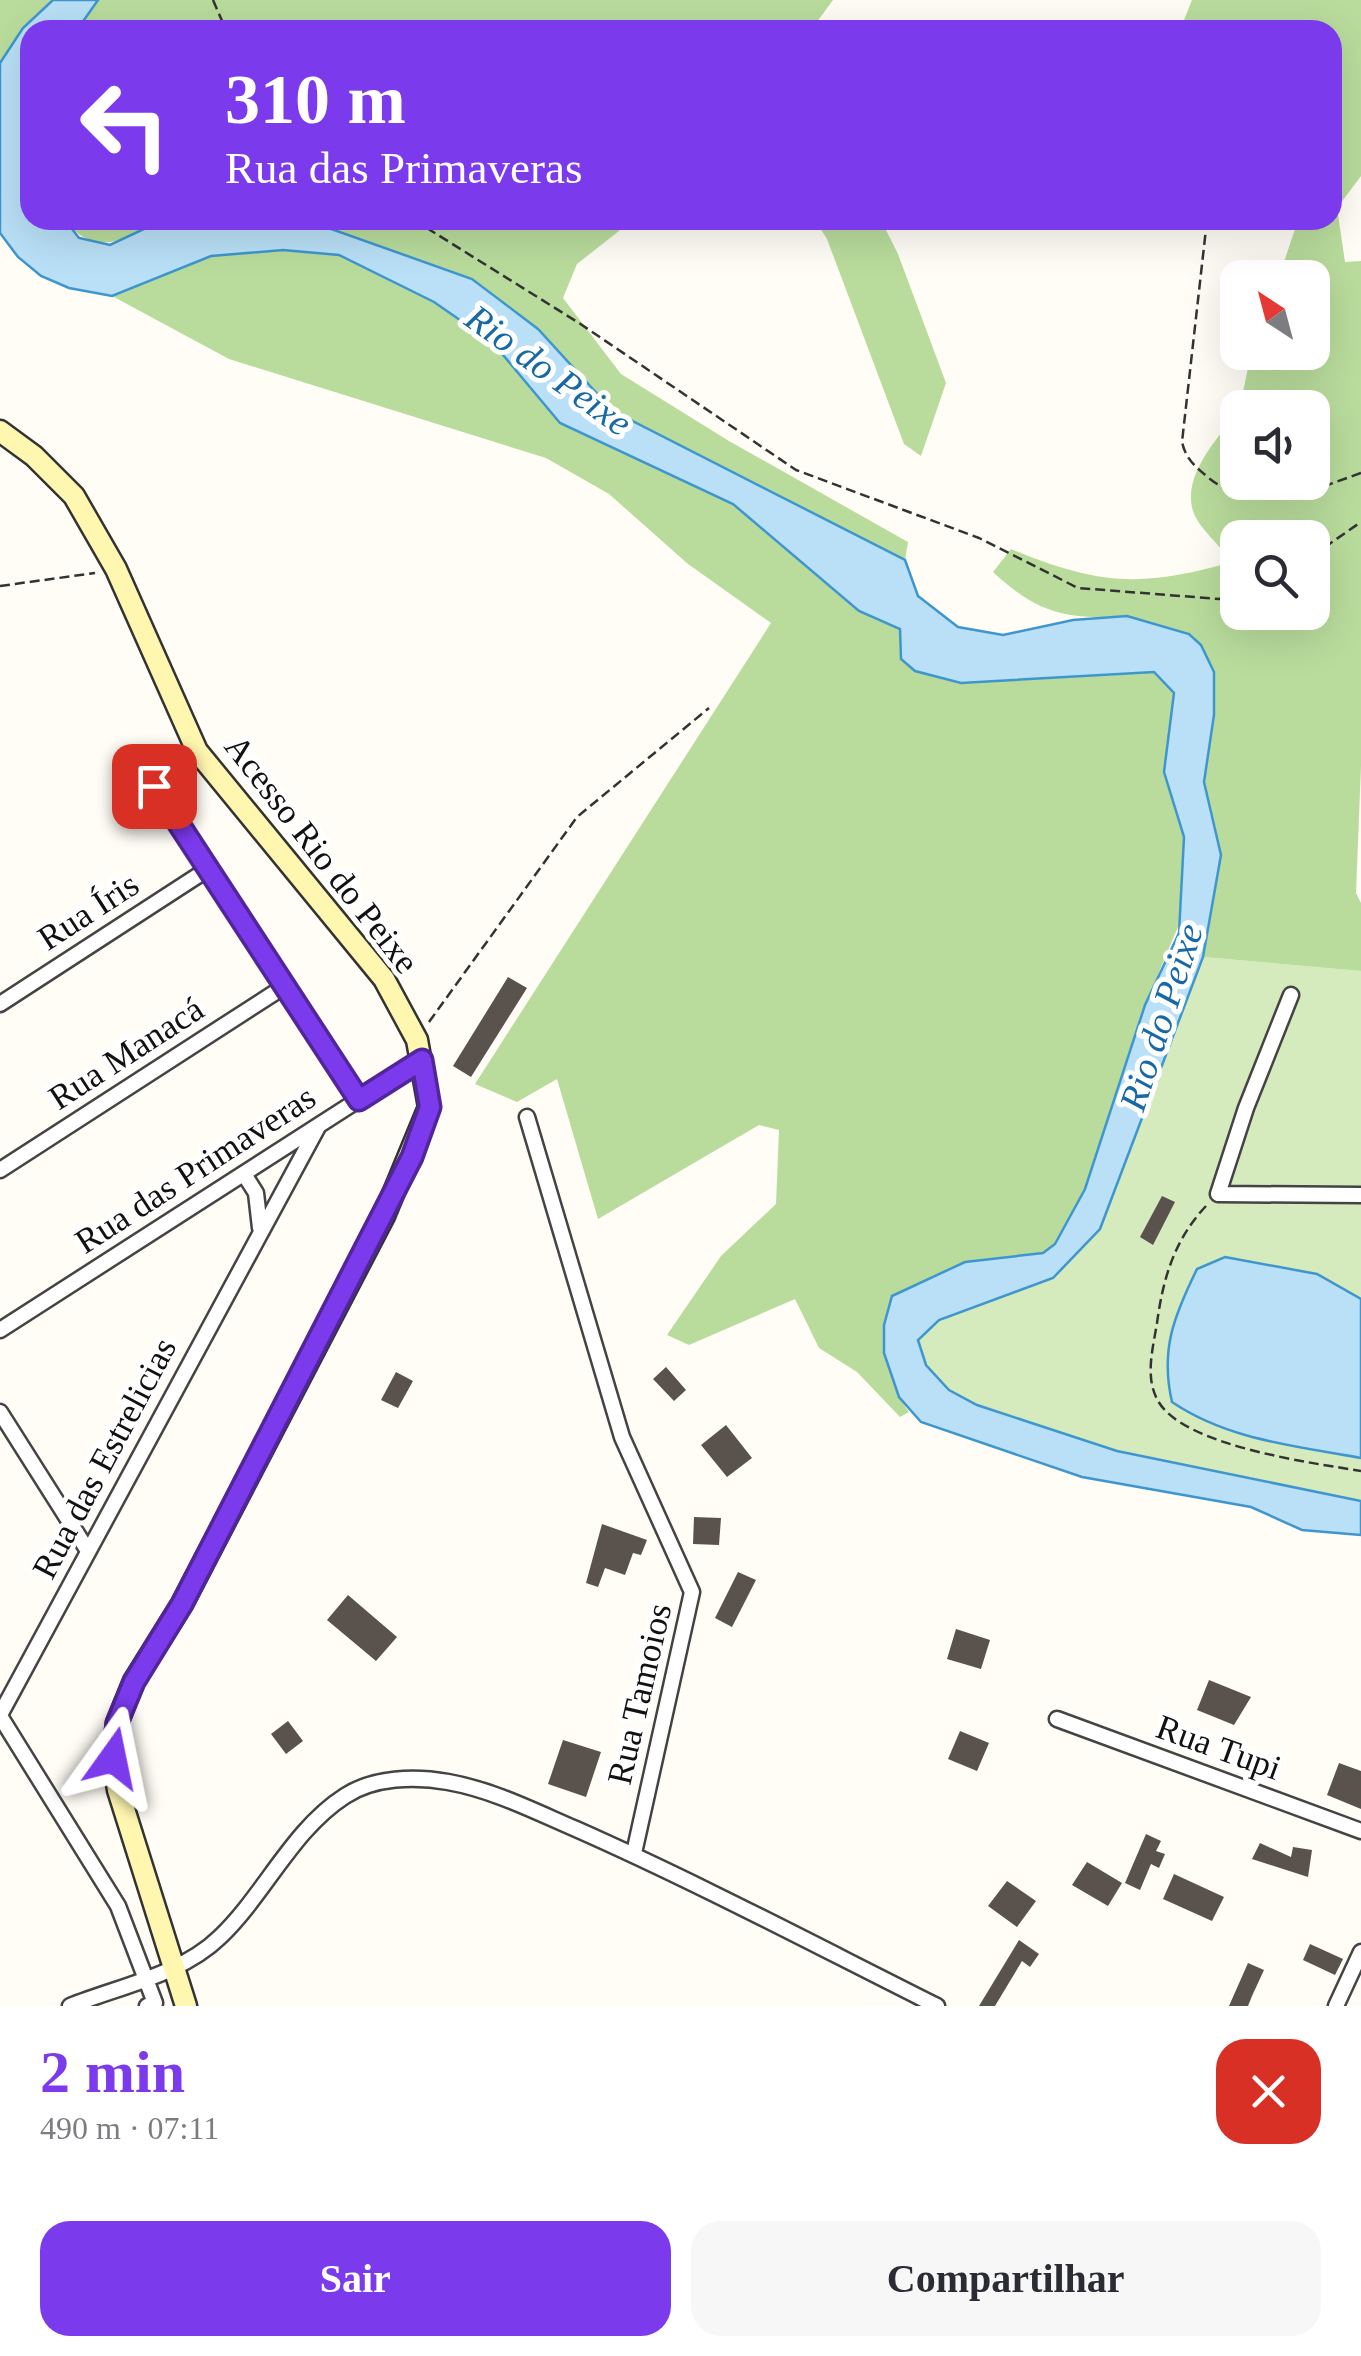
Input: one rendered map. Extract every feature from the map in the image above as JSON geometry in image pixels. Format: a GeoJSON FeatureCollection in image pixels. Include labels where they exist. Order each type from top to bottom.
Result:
{"type":"FeatureCollection","features":[{"type":"Feature","properties":{"kind":"street","name":"Acesso Rio do Peixe"},"geometry":{"type":"LineString","coordinates":[[0,431],[34,456],[74,496],[116,570],[197,751],[384,978],[420,1050],[430,1107],[412,1157],[182,1604],[134,1682],[117,1723],[113,1758],[118,1790],[186,2006]]}},
{"type":"Feature","properties":{"kind":"street"},"geometry":{"type":"LineString","coordinates":[[154,786],[359,1100]]}},
{"type":"Feature","properties":{"kind":"street","name":"Rua Íris"},"geometry":{"type":"LineString","coordinates":[[0,1004],[208,869]]}},
{"type":"Feature","properties":{"kind":"street","name":"Rua Manacá"},"geometry":{"type":"LineString","coordinates":[[0,1170],[285,986]]}},
{"type":"Feature","properties":{"kind":"street"},"geometry":{"type":"LineString","coordinates":[[1290,995],[1218,1194],[1361,1194]]}},
{"type":"Feature","properties":{"kind":"street","name":"Rua das Primaveras"},"geometry":{"type":"LineString","coordinates":[[0,1330],[359,1100],[420,1050]]}},
{"type":"Feature","properties":{"kind":"street","name":"Rua Tamoios"},"geometry":{"type":"LineString","coordinates":[[527,1117],[622,1437],[692,1592],[634,1853]]}},
{"type":"Feature","properties":{"kind":"street","name":"Rua das Estrelicias"},"geometry":{"type":"LineString","coordinates":[[0,1715],[319,1125]]}},
{"type":"Feature","properties":{"kind":"street"},"geometry":{"type":"LineString","coordinates":[[244,1174],[256,1193],[260,1229]]}},
{"type":"Feature","properties":{"kind":"street"},"geometry":{"type":"LineString","coordinates":[[0,1412],[88,1551]]}},
{"type":"Feature","properties":{"kind":"street"},"geometry":{"type":"LineString","coordinates":[[0,1715],[118,1906],[146,1976],[151,2005]]}},
{"type":"Feature","properties":{"kind":"street","name":"Rua Tupi"},"geometry":{"type":"LineString","coordinates":[[1057,1719],[1361,1831]]}},
{"type":"Feature","properties":{"kind":"street"},"geometry":{"type":"LineString","coordinates":[[70,2006],[146,1976],[175,1969],[220,1938],[329,1807],[375,1784],[399,1779],[447,1782],[492,1793],[634,1853],[936,2006]]}},
{"type":"Feature","properties":{"kind":"street"},"geometry":{"type":"LineString","coordinates":[[1336,2006],[1361,1952]]}},
{"type":"Feature","properties":{"kind":"path"},"geometry":{"type":"LineString","coordinates":[[430,230],[579,324],[796,470],[979,538],[1078,588],[1220,599]]}},
{"type":"Feature","properties":{"kind":"path"},"geometry":{"type":"LineString","coordinates":[[1206,230],[1182,442],[1186,456],[1230,494],[1257,501],[1303,494],[1361,473]]}},
{"type":"Feature","properties":{"kind":"path"},"geometry":{"type":"LineString","coordinates":[[1330,544],[1361,522]]}},
{"type":"Feature","properties":{"kind":"path"},"geometry":{"type":"LineString","coordinates":[[0,586],[116,570]]}},
{"type":"Feature","properties":{"kind":"path"},"geometry":{"type":"LineString","coordinates":[[420,1050],[577,817],[709,708]]}},
{"type":"Feature","properties":{"kind":"path"},"geometry":{"type":"LineString","coordinates":[[1218,1194],[1198,1215],[1167,1265],[1150,1372],[1157,1399],[1172,1418],[1256,1454],[1361,1472]]}},
{"type":"Feature","properties":{"kind":"green space"},"geometry":{"type":"Polygon","coordinates":[[[0,0],[53,0],[32,20],[20,20],[20,33],[0,63],[0,0]]]}},
{"type":"Feature","properties":{"kind":"green space"},"geometry":{"type":"Polygon","coordinates":[[[98,0],[833,0],[818,20],[84,20],[98,0]]]}},
{"type":"Feature","properties":{"kind":"green space"},"geometry":{"type":"Polygon","coordinates":[[[1192,0],[1361,0],[1361,176],[1342,201],[1342,20],[1184,20],[1192,0]]]}},
{"type":"Feature","properties":{"kind":"green space"},"geometry":{"type":"Polygon","coordinates":[[[141,230],[111,242],[88,239],[77,232],[141,230]]]}},
{"type":"Feature","properties":{"kind":"green space"},"geometry":{"type":"Polygon","coordinates":[[[334,230],[620,230],[577,264],[563,298],[621,374],[729,441],[908,542],[905,560],[613,411],[538,329],[472,279],[334,230]]]}},
{"type":"Feature","properties":{"kind":"green space"},"geometry":{"type":"Polygon","coordinates":[[[821,230],[886,230],[898,254],[946,383],[921,456],[904,444],[821,230]]]}},
{"type":"Feature","properties":{"kind":"green space"},"geometry":{"type":"Polygon","coordinates":[[[1295,230],[1340,230],[1345,262],[1361,261],[1361,766],[1356,893],[1361,903],[1361,971],[1203,957],[1221,855],[1204,782],[1214,715],[1127,616],[1087,617],[1054,611],[1024,597],[993,572],[1011,549],[1070,570],[1120,579],[1171,576],[1220,565],[1220,630],[1330,630],[1330,520],[1220,520],[1220,548],[1193,511],[1191,497],[1197,471],[1220,435],[1220,500],[1330,500],[1330,390],[1243,390],[1248,370],[1330,370],[1330,260],[1285,260],[1295,230]]]}},
{"type":"Feature","properties":{"kind":"green space"},"geometry":{"type":"Polygon","coordinates":[[[283,250],[339,255],[434,302],[493,343],[560,423],[733,504],[859,611],[900,630],[901,659],[1154,672],[1174,693],[1164,772],[1184,837],[1183,915],[1145,1005],[1085,1189],[1055,1244],[1043,1253],[965,1262],[892,1296],[887,1356],[893,1383],[909,1412],[900,1417],[857,1372],[819,1348],[795,1299],[689,1345],[667,1335],[721,1256],[776,1204],[779,1130],[759,1125],[598,1219],[557,1079],[517,1102],[475,1084],[771,623],[688,564],[609,494],[546,458],[229,359],[112,296],[211,256],[283,250]]]}},
{"type":"Feature","properties":{"kind":"green space"},"geometry":{"type":"Polygon","coordinates":[[[1203,957],[1361,971],[1361,1501],[1117,1451],[977,1405],[949,1390],[926,1365],[918,1340],[939,1320],[1053,1278],[1100,1229],[1203,957]]]}},
{"type":"Feature","properties":{"kind":"water","name":"Rio do Peixe"},"geometry":{"type":"Polygon","coordinates":[[[53,0],[98,0],[84,20],[32,20],[53,0]]]}},
{"type":"Feature","properties":{"kind":"water","name":"Rio do Peixe"},"geometry":{"type":"Polygon","coordinates":[[[20,33],[20,230],[73,230],[79,238],[110,245],[142,230],[334,230],[472,279],[538,329],[613,411],[905,560],[918,596],[958,627],[1003,635],[1073,620],[1127,616],[1189,634],[1201,645],[1214,672],[1214,715],[1204,782],[1221,855],[1203,957],[1100,1229],[1053,1278],[939,1320],[918,1340],[926,1365],[949,1390],[977,1405],[1117,1451],[1361,1501],[1361,1535],[1302,1530],[1251,1507],[1082,1477],[921,1422],[899,1397],[884,1353],[884,1325],[892,1296],[965,1262],[1043,1253],[1055,1244],[1085,1189],[1145,1005],[1179,933],[1184,837],[1164,772],[1174,693],[1154,672],[961,683],[915,671],[901,659],[900,629],[859,611],[733,504],[560,423],[493,343],[434,302],[339,255],[283,250],[211,256],[112,296],[69,288],[41,276],[18,257],[0,233],[0,63],[20,33]]]}},
{"type":"Feature","properties":{"kind":"water"},"geometry":{"type":"Polygon","coordinates":[[[1225,1257],[1317,1274],[1361,1299],[1361,1458],[1239,1433],[1172,1402],[1168,1366],[1176,1318],[1197,1269],[1225,1257]]]}},
{"type":"Feature","properties":{"kind":"building"},"geometry":{"type":"Polygon","coordinates":[[[508,977],[527,988],[471,1077],[453,1066],[508,977]]]}},
{"type":"Feature","properties":{"kind":"building"},"geometry":{"type":"Polygon","coordinates":[[[1162,1196],[1175,1202],[1153,1245],[1140,1237],[1162,1196]]]}},
{"type":"Feature","properties":{"kind":"building"},"geometry":{"type":"Polygon","coordinates":[[[666,1367],[686,1390],[674,1401],[653,1379],[666,1367]]]}},
{"type":"Feature","properties":{"kind":"building"},"geometry":{"type":"Polygon","coordinates":[[[396,1372],[413,1381],[398,1408],[381,1400],[396,1372]]]}},
{"type":"Feature","properties":{"kind":"building"},"geometry":{"type":"Polygon","coordinates":[[[726,1425],[752,1458],[727,1477],[701,1445],[726,1425]]]}},
{"type":"Feature","properties":{"kind":"building"},"geometry":{"type":"Polygon","coordinates":[[[694,1517],[721,1518],[719,1545],[693,1544],[694,1517]]]}},
{"type":"Feature","properties":{"kind":"building"},"geometry":{"type":"Polygon","coordinates":[[[602,1524],[647,1540],[641,1555],[633,1553],[625,1575],[605,1568],[598,1587],[586,1583],[602,1524]]]}},
{"type":"Feature","properties":{"kind":"building"},"geometry":{"type":"Polygon","coordinates":[[[738,1572],[756,1580],[732,1627],[715,1618],[738,1572]]]}},
{"type":"Feature","properties":{"kind":"building"},"geometry":{"type":"Polygon","coordinates":[[[348,1595],[397,1637],[376,1661],[327,1620],[348,1595]]]}},
{"type":"Feature","properties":{"kind":"building"},"geometry":{"type":"Polygon","coordinates":[[[956,1629],[990,1640],[981,1669],[947,1659],[956,1629]]]}},
{"type":"Feature","properties":{"kind":"building"},"geometry":{"type":"Polygon","coordinates":[[[1209,1680],[1251,1697],[1234,1725],[1197,1710],[1209,1680]]]}},
{"type":"Feature","properties":{"kind":"building"},"geometry":{"type":"Polygon","coordinates":[[[288,1721],[303,1741],[286,1754],[271,1734],[288,1721]]]}},
{"type":"Feature","properties":{"kind":"building"},"geometry":{"type":"Polygon","coordinates":[[[960,1731],[989,1743],[977,1771],[948,1759],[960,1731]]]}},
{"type":"Feature","properties":{"kind":"building"},"geometry":{"type":"Polygon","coordinates":[[[563,1740],[601,1752],[586,1797],[548,1784],[563,1740]]]}},
{"type":"Feature","properties":{"kind":"building"},"geometry":{"type":"Polygon","coordinates":[[[1339,1763],[1361,1771],[1361,1809],[1327,1795],[1339,1763]]]}},
{"type":"Feature","properties":{"kind":"building"},"geometry":{"type":"Polygon","coordinates":[[[1146,1834],[1161,1841],[1156,1851],[1165,1854],[1159,1868],[1151,1864],[1140,1890],[1125,1883],[1146,1834]]]}},
{"type":"Feature","properties":{"kind":"building"},"geometry":{"type":"Polygon","coordinates":[[[1260,1843],[1291,1857],[1293,1847],[1312,1850],[1308,1877],[1252,1859],[1260,1843]]]}},
{"type":"Feature","properties":{"kind":"building"},"geometry":{"type":"Polygon","coordinates":[[[1087,1862],[1122,1883],[1108,1906],[1072,1885],[1087,1862]]]}},
{"type":"Feature","properties":{"kind":"building"},"geometry":{"type":"Polygon","coordinates":[[[1174,1874],[1224,1897],[1212,1921],[1163,1899],[1174,1874]]]}},
{"type":"Feature","properties":{"kind":"building"},"geometry":{"type":"Polygon","coordinates":[[[1007,1881],[1036,1901],[1017,1927],[988,1906],[1007,1881]]]}},
{"type":"Feature","properties":{"kind":"building"},"geometry":{"type":"Polygon","coordinates":[[[1019,1940],[1039,1954],[1030,1967],[1022,1961],[995,2006],[979,2006],[1019,1940]]]}},
{"type":"Feature","properties":{"kind":"building"},"geometry":{"type":"Polygon","coordinates":[[[1310,1944],[1343,1959],[1335,1975],[1303,1960],[1310,1944]]]}},
{"type":"Feature","properties":{"kind":"building"},"geometry":{"type":"Polygon","coordinates":[[[1248,1963],[1264,1970],[1248,2006],[1229,2006],[1248,1963]]]}},
{"type":"Feature","properties":{"kind":"route"},"geometry":{"type":"LineString","coordinates":[[113,1758],[117,1723],[134,1682],[182,1604],[384,1216],[430,1107],[422,1060],[359,1100],[154,786]]}}]}
